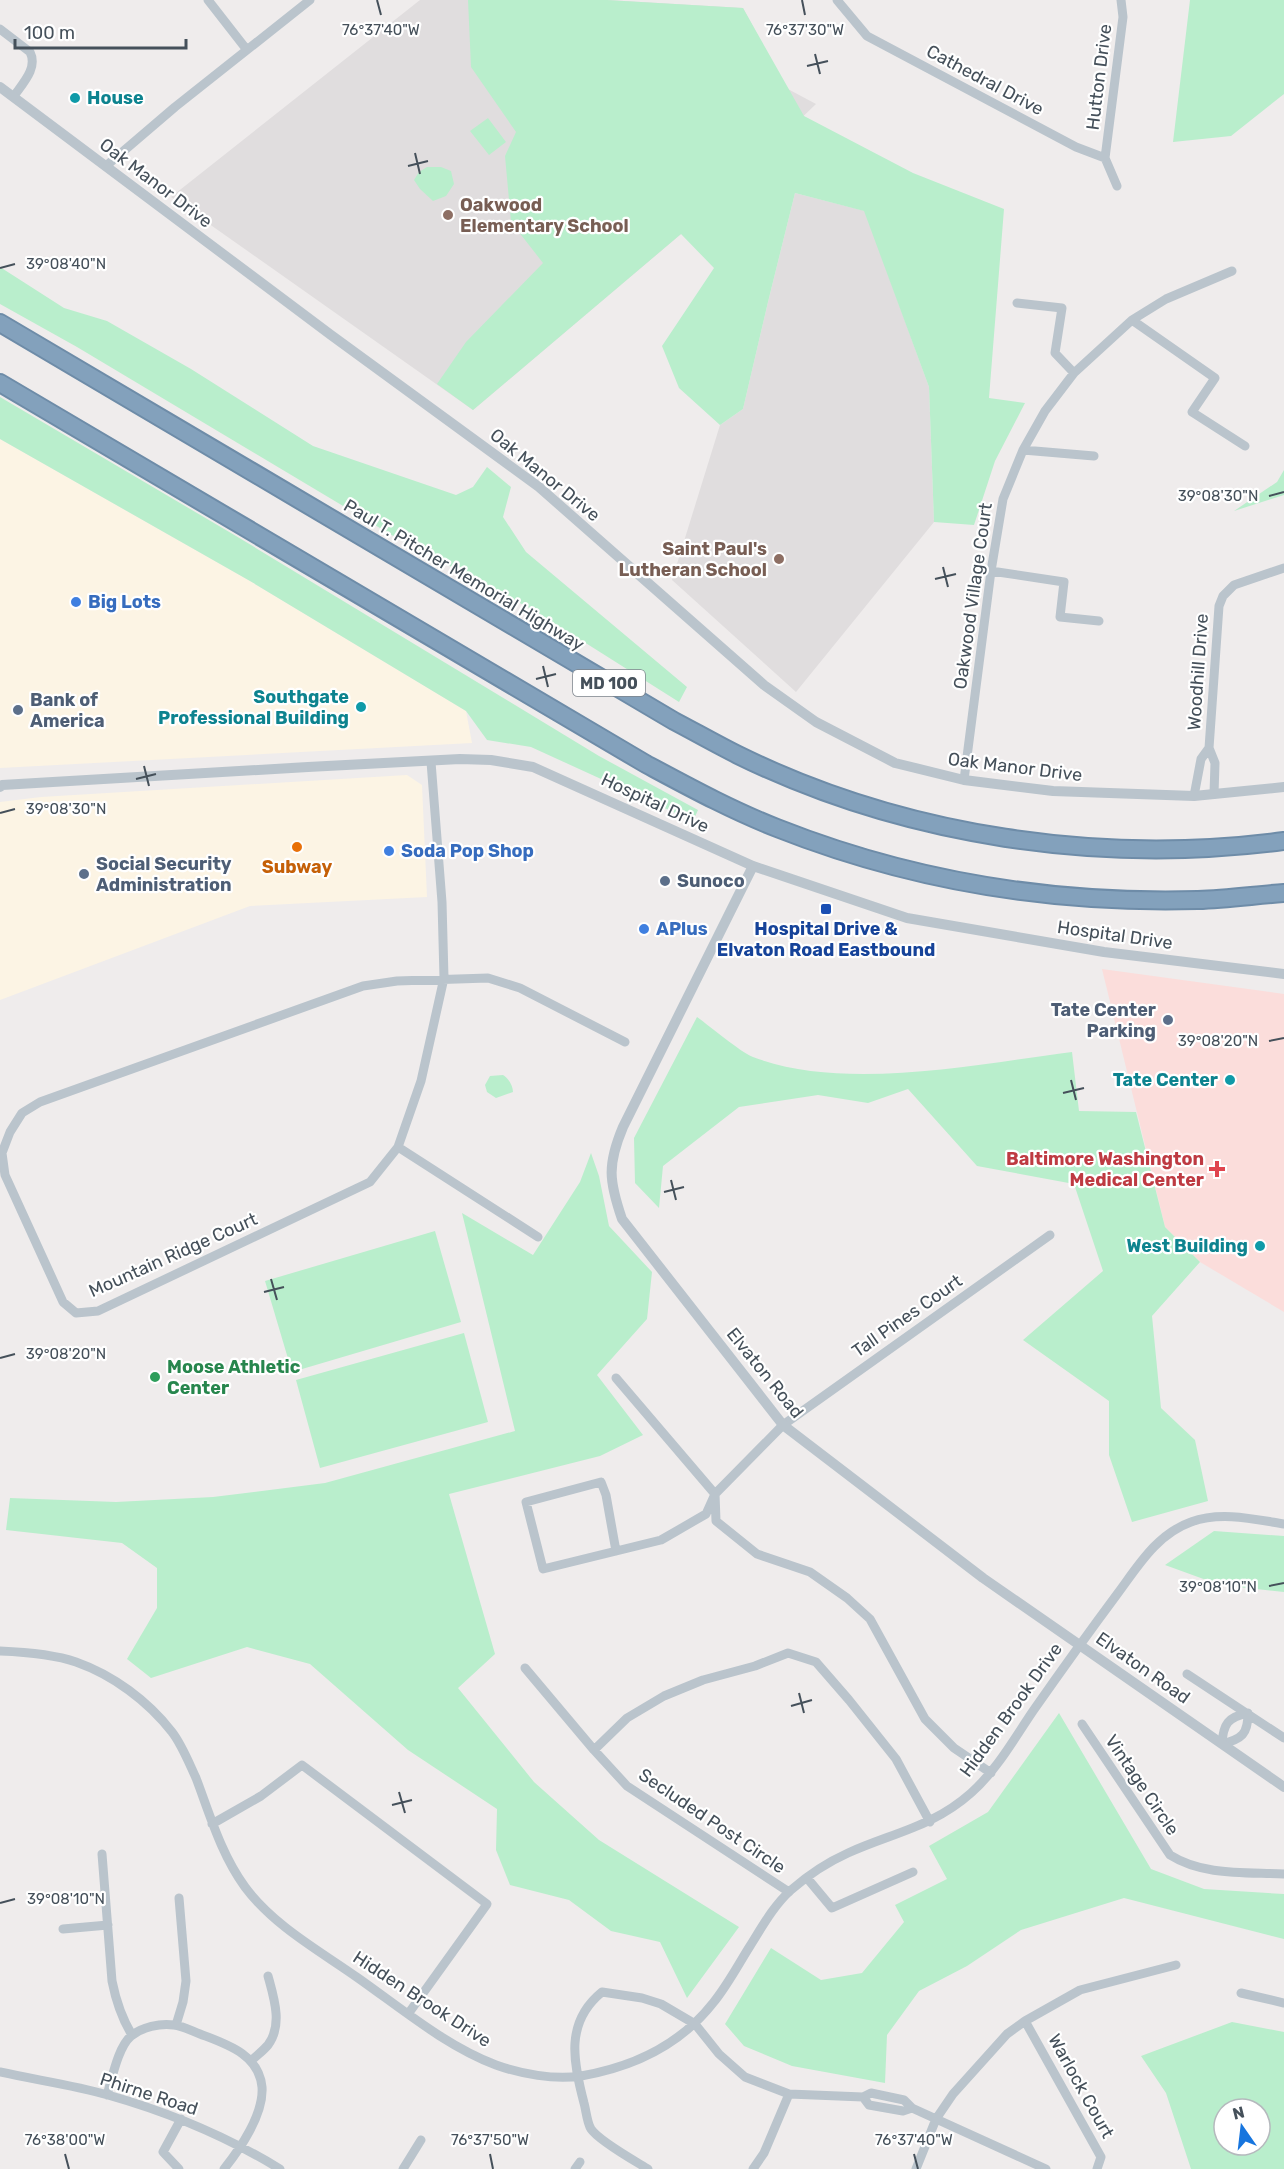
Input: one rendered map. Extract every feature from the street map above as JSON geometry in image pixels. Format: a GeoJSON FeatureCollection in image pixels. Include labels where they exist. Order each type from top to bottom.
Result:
{"type":"FeatureCollection","features":[{"type":"Feature","properties":{"kind":"highway","name":"Paul T. Pitcher Memorial Highway"},"geometry":{"type":"LineString","coordinates":[[0,323],[674,721],[739,756],[791,778],[909,818],[981,834],[1047,844],[1117,849],[1195,849],[1284,839]]}},
{"type":"Feature","properties":{"kind":"highway","name":"MD 100"},"geometry":{"type":"LineString","coordinates":[[0,383],[646,764],[725,806],[777,828],[843,851],[906,869],[972,885],[1045,895],[1118,900],[1200,900],[1284,893]]}},
{"type":"Feature","properties":{"kind":"street"},"geometry":{"type":"LineString","coordinates":[[208,0],[246,50]]}},
{"type":"Feature","properties":{"kind":"street"},"geometry":{"type":"LineString","coordinates":[[106,166],[310,0]]}},
{"type":"Feature","properties":{"kind":"street","name":"Cathedral Drive"},"geometry":{"type":"LineString","coordinates":[[837,0],[867,36],[1076,147],[1105,158]]}},
{"type":"Feature","properties":{"kind":"street","name":"Hutton Drive"},"geometry":{"type":"LineString","coordinates":[[1105,158],[1123,17],[1121,0]]}},
{"type":"Feature","properties":{"kind":"street"},"geometry":{"type":"LineString","coordinates":[[0,29],[30,52],[32,57],[31,70],[14,96]]}},
{"type":"Feature","properties":{"kind":"street","name":"Oak Manor Drive"},"geometry":{"type":"LineString","coordinates":[[0,87],[312,321],[539,487],[764,685],[816,722],[895,763],[964,780],[1053,791],[1194,796],[1284,786]]}},
{"type":"Feature","properties":{"kind":"street"},"geometry":{"type":"LineString","coordinates":[[1105,158],[1117,186]]}},
{"type":"Feature","properties":{"kind":"street","name":"Oakwood Village Court"},"geometry":{"type":"LineString","coordinates":[[964,780],[991,571],[1003,499],[1023,450],[1045,411],[1074,373],[1132,320],[1166,299],[1232,271]]}},
{"type":"Feature","properties":{"kind":"street"},"geometry":{"type":"LineString","coordinates":[[1017,303],[1062,308],[1055,353],[1074,373]]}},
{"type":"Feature","properties":{"kind":"street"},"geometry":{"type":"LineString","coordinates":[[1132,320],[1215,378],[1192,412],[1245,446]]}},
{"type":"Feature","properties":{"kind":"street"},"geometry":{"type":"LineString","coordinates":[[1023,450],[1094,456]]}},
{"type":"Feature","properties":{"kind":"street","name":"Woodhill Drive"},"geometry":{"type":"LineString","coordinates":[[1214,794],[1215,762],[1209,748],[1219,606],[1223,596],[1234,585],[1284,568]]}},
{"type":"Feature","properties":{"kind":"street"},"geometry":{"type":"LineString","coordinates":[[991,571],[1064,582],[1060,617],[1099,621]]}},
{"type":"Feature","properties":{"kind":"street","name":"Woodhill Drive"},"geometry":{"type":"LineString","coordinates":[[1194,796],[1201,759],[1209,748]]}},
{"type":"Feature","properties":{"kind":"street","name":"Hospital Drive"},"geometry":{"type":"LineString","coordinates":[[1,784],[308,767],[491,760],[533,767],[753,866],[908,918],[1104,952],[1284,974]]}},
{"type":"Feature","properties":{"kind":"street","name":"Mountain Ridge Court"},"geometry":{"type":"LineString","coordinates":[[431,762],[442,902],[444,978],[421,1081],[398,1147],[370,1182],[98,1311],[76,1313],[63,1302],[5,1174],[2,1153],[10,1132],[22,1113],[40,1102],[363,986],[444,978],[488,978],[520,988],[625,1042]]}},
{"type":"Feature","properties":{"kind":"street","name":"Elvaton Road"},"geometry":{"type":"LineString","coordinates":[[753,866],[614,1149],[610,1176],[613,1194],[622,1219],[783,1425],[983,1578],[1284,1787]]}},
{"type":"Feature","properties":{"kind":"street"},"geometry":{"type":"LineString","coordinates":[[398,1147],[538,1237]]}},
{"type":"Feature","properties":{"kind":"street","name":"Tall Pines Court"},"geometry":{"type":"LineString","coordinates":[[616,1551],[606,1495],[601,1482],[526,1502],[543,1569],[661,1540],[706,1514],[715,1494],[783,1425],[1050,1235]]}},
{"type":"Feature","properties":{"kind":"street"},"geometry":{"type":"LineString","coordinates":[[616,1378],[715,1494],[716,1521],[757,1554],[810,1572],[847,1598],[870,1619],[925,1719],[954,1748],[991,1773]]}},
{"type":"Feature","properties":{"kind":"street","name":"Hidden Brook Drive"},"geometry":{"type":"LineString","coordinates":[[0,1651],[72,1660],[100,1672],[132,1692],[173,1733],[195,1776],[212,1824],[234,1870],[249,1892],[269,1914],[408,2014],[466,2051],[501,2067],[533,2074],[577,2076],[626,2065],[668,2044],[695,2024],[715,2001],[767,1919],[789,1892],[848,1853],[930,1822],[957,1804],[991,1773],[1080,1644],[1147,1554],[1169,1533],[1191,1521],[1220,1516],[1284,1524]]}},
{"type":"Feature","properties":{"kind":"street"},"geometry":{"type":"LineString","coordinates":[[594,1750],[627,1718],[664,1696],[703,1680],[755,1666],[788,1653],[816,1662],[849,1700],[896,1759],[930,1822]]}},
{"type":"Feature","properties":{"kind":"street","name":"Secluded Post Circle"},"geometry":{"type":"LineString","coordinates":[[525,1668],[627,1786],[789,1892]]}},
{"type":"Feature","properties":{"kind":"street"},"geometry":{"type":"LineString","coordinates":[[1187,1674],[1284,1738]]}},
{"type":"Feature","properties":{"kind":"street"},"geometry":{"type":"LineString","coordinates":[[1248,1713],[1248,1727],[1238,1740],[1222,1744],[1223,1729],[1234,1716],[1248,1713]]}},
{"type":"Feature","properties":{"kind":"street","name":"Vintage Circle"},"geometry":{"type":"LineString","coordinates":[[1082,1724],[1170,1855],[1184,1864],[1202,1870],[1284,1874]]}},
{"type":"Feature","properties":{"kind":"street"},"geometry":{"type":"LineString","coordinates":[[212,1824],[261,1796],[302,1765],[487,1904],[408,2014]]}},
{"type":"Feature","properties":{"kind":"street"},"geometry":{"type":"LineString","coordinates":[[102,1854],[116,2001],[122,2018],[132,2035]]}},
{"type":"Feature","properties":{"kind":"street"},"geometry":{"type":"LineString","coordinates":[[807,1878],[832,1908],[914,1872]]}},
{"type":"Feature","properties":{"kind":"street"},"geometry":{"type":"LineString","coordinates":[[176,2025],[186,1981],[179,1898]]}},
{"type":"Feature","properties":{"kind":"street"},"geometry":{"type":"LineString","coordinates":[[63,1929],[108,1925]]}},
{"type":"Feature","properties":{"kind":"street"},"geometry":{"type":"LineString","coordinates":[[916,2169],[936,2119],[953,2094],[1007,2034],[1025,2021],[1080,1990],[1176,1965]]}},
{"type":"Feature","properties":{"kind":"street"},"geometry":{"type":"LineString","coordinates":[[251,2061],[269,2044],[276,2028],[275,2003],[268,1976]]}},
{"type":"Feature","properties":{"kind":"street"},"geometry":{"type":"LineString","coordinates":[[648,2169],[619,2151],[591,2129],[577,2076],[574,2049],[577,2028],[589,2003],[602,1992],[642,1998],[661,2004],[695,2024],[719,2054],[745,2077],[789,2094],[863,2097],[871,2093],[904,2100],[912,2108],[1046,2169]]}},
{"type":"Feature","properties":{"kind":"street"},"geometry":{"type":"LineString","coordinates":[[1241,1993],[1284,2003]]}},
{"type":"Feature","properties":{"kind":"street","name":"Warlock Court"},"geometry":{"type":"LineString","coordinates":[[1025,2021],[1101,2157],[1097,2169]]}},
{"type":"Feature","properties":{"kind":"street"},"geometry":{"type":"LineString","coordinates":[[107,2095],[122,2049],[132,2035],[158,2025],[176,2025],[234,2047],[251,2061],[259,2075],[262,2099],[248,2135],[224,2169]]}},
{"type":"Feature","properties":{"kind":"street","name":"Phirne Road"},"geometry":{"type":"LineString","coordinates":[[0,2072],[107,2095],[181,2119],[241,2146],[280,2169]]}},
{"type":"Feature","properties":{"kind":"street"},"geometry":{"type":"LineString","coordinates":[[753,2169],[764,2153],[789,2094]]}},
{"type":"Feature","properties":{"kind":"street"},"geometry":{"type":"LineString","coordinates":[[179,2169],[163,2152],[181,2119]]}},
{"type":"Feature","properties":{"kind":"street"},"geometry":{"type":"LineString","coordinates":[[403,2169],[421,2140]]}},
{"type":"Feature","properties":{"kind":"shaded area","name":"Oakwood Elementary School"},"geometry":{"type":"Polygon","coordinates":[[[420,0],[607,0],[743,8],[786,88],[816,104],[681,234],[473,410],[171,197],[420,0]]]}},
{"type":"Feature","properties":{"kind":"shaded area"},"geometry":{"type":"Polygon","coordinates":[[[795,193],[865,211],[929,387],[934,522],[796,692],[672,580],[720,425],[743,409],[795,193]]]}},
{"type":"Feature","properties":{"kind":"shaded area"},"geometry":{"type":"Polygon","coordinates":[[[0,439],[250,581],[466,711],[472,743],[0,768],[0,439]]]}},
{"type":"Feature","properties":{"kind":"shaded area"},"geometry":{"type":"Polygon","coordinates":[[[407,775],[422,785],[427,897],[250,906],[0,1000],[0,802],[41,797],[407,775]]]}},
{"type":"Feature","properties":{"kind":"shaded area","name":"Baltimore Washington Medical Center"},"geometry":{"type":"Polygon","coordinates":[[[1102,969],[1284,994],[1284,1312],[1200,1262],[1165,1227],[1102,969]]]}},
{"type":"Feature","properties":{"kind":"green space"},"geometry":{"type":"Polygon","coordinates":[[[468,0],[607,0],[743,8],[804,116],[913,173],[1004,209],[989,398],[1025,403],[995,461],[974,525],[934,522],[929,387],[864,211],[795,193],[743,409],[720,425],[679,388],[662,346],[714,268],[681,234],[473,410],[437,384],[466,342],[543,263],[511,222],[505,156],[516,132],[471,67],[468,0]]]}},
{"type":"Feature","properties":{"kind":"green space"},"geometry":{"type":"Polygon","coordinates":[[[1190,0],[1284,0],[1284,94],[1231,136],[1173,142],[1190,0]]]}},
{"type":"Feature","properties":{"kind":"green space"},"geometry":{"type":"Polygon","coordinates":[[[488,118],[506,142],[489,155],[470,131],[488,118]]]}},
{"type":"Feature","properties":{"kind":"green space"},"geometry":{"type":"Polygon","coordinates":[[[427,167],[441,167],[451,171],[454,184],[446,196],[433,201],[414,180],[419,172],[427,167]]]}},
{"type":"Feature","properties":{"kind":"green space"},"geometry":{"type":"Polygon","coordinates":[[[0,267],[64,308],[107,321],[191,369],[313,446],[456,495],[473,487],[487,467],[511,487],[503,517],[526,552],[687,687],[679,702],[535,611],[395,537],[77,347],[0,304],[0,267]]]}},
{"type":"Feature","properties":{"kind":"green space"},"geometry":{"type":"Polygon","coordinates":[[[0,397],[236,536],[599,756],[698,810],[693,821],[531,747],[487,740],[466,711],[250,581],[0,439],[0,397]]]}},
{"type":"Feature","properties":{"kind":"green space"},"geometry":{"type":"Polygon","coordinates":[[[1284,470],[1284,495],[1234,511],[1277,482],[1284,470]]]}},
{"type":"Feature","properties":{"kind":"green space"},"geometry":{"type":"Polygon","coordinates":[[[697,1017],[753,1057],[789,1067],[828,1073],[911,1072],[1072,1052],[1079,1111],[1136,1112],[1165,1227],[1200,1262],[1152,1316],[1161,1408],[1195,1440],[1208,1501],[1132,1522],[1109,1455],[1109,1401],[1023,1340],[1103,1271],[1074,1184],[977,1166],[908,1089],[868,1103],[818,1095],[739,1107],[663,1166],[659,1208],[635,1183],[634,1138],[697,1017]]]}},
{"type":"Feature","properties":{"kind":"green space"},"geometry":{"type":"Polygon","coordinates":[[[503,1075],[510,1082],[513,1092],[496,1098],[487,1092],[485,1085],[490,1076],[503,1075]]]}},
{"type":"Feature","properties":{"kind":"green space"},"geometry":{"type":"Polygon","coordinates":[[[591,1153],[599,1176],[609,1226],[652,1272],[647,1319],[597,1375],[643,1435],[600,1456],[449,1494],[495,1654],[458,1688],[534,1782],[599,1840],[739,1927],[687,1998],[660,1942],[611,1931],[569,1900],[510,1885],[496,1850],[497,1809],[408,1750],[310,1664],[247,1647],[151,1678],[127,1659],[157,1608],[157,1568],[122,1543],[6,1530],[10,1498],[116,1502],[213,1497],[325,1483],[515,1431],[462,1213],[533,1255],[580,1182],[591,1153]]]}},
{"type":"Feature","properties":{"kind":"green space"},"geometry":{"type":"Polygon","coordinates":[[[435,1231],[461,1322],[292,1372],[265,1281],[435,1231]]]}},
{"type":"Feature","properties":{"kind":"green space"},"geometry":{"type":"Polygon","coordinates":[[[464,1333],[488,1422],[320,1468],[296,1380],[464,1333]]]}},
{"type":"Feature","properties":{"kind":"green space"},"geometry":{"type":"Polygon","coordinates":[[[1214,1531],[1284,1536],[1284,1592],[1220,1585],[1165,1565],[1214,1531]]]}},
{"type":"Feature","properties":{"kind":"green space"},"geometry":{"type":"Polygon","coordinates":[[[1059,1713],[1151,1869],[1204,1889],[1284,1894],[1284,1939],[1124,1898],[1021,1930],[967,1966],[919,1991],[887,2035],[885,2083],[792,2066],[744,2046],[725,2024],[771,1948],[821,1980],[862,1973],[904,1922],[895,1905],[947,1879],[929,1846],[988,1812],[1059,1713]]]}},
{"type":"Feature","properties":{"kind":"green space"},"geometry":{"type":"Polygon","coordinates":[[[1232,2022],[1284,2032],[1284,2169],[1191,2169],[1166,2093],[1141,2056],[1232,2022]]]}},
{"type":"Feature","properties":{"kind":"place","name":"House"},"geometry":{"type":"Point","coordinates":[75,98]}},
{"type":"Feature","properties":{"kind":"place","name":"Oakwood Elementary School"},"geometry":{"type":"Point","coordinates":[448,215]}},
{"type":"Feature","properties":{"kind":"place","name":"Saint Paul's Lutheran School"},"geometry":{"type":"Point","coordinates":[779,559]}},
{"type":"Feature","properties":{"kind":"place","name":"Big Lots"},"geometry":{"type":"Point","coordinates":[76,602]}},
{"type":"Feature","properties":{"kind":"place","name":"Southgate Professional Building"},"geometry":{"type":"Point","coordinates":[361,707]}},
{"type":"Feature","properties":{"kind":"place","name":"Bank of America"},"geometry":{"type":"Point","coordinates":[18,710]}},
{"type":"Feature","properties":{"kind":"place","name":"Subway"},"geometry":{"type":"Point","coordinates":[297,847]}},
{"type":"Feature","properties":{"kind":"place","name":"Soda Pop Shop"},"geometry":{"type":"Point","coordinates":[389,851]}},
{"type":"Feature","properties":{"kind":"place","name":"Social Security Administration"},"geometry":{"type":"Point","coordinates":[84,874]}},
{"type":"Feature","properties":{"kind":"place","name":"Sunoco"},"geometry":{"type":"Point","coordinates":[665,881]}},
{"type":"Feature","properties":{"kind":"place","name":"Hospital Drive & Elvaton Road Eastbound"},"geometry":{"type":"Point","coordinates":[826,909]}},
{"type":"Feature","properties":{"kind":"place","name":"APlus"},"geometry":{"type":"Point","coordinates":[644,929]}},
{"type":"Feature","properties":{"kind":"place","name":"Tate Center Parking"},"geometry":{"type":"Point","coordinates":[1168,1020]}},
{"type":"Feature","properties":{"kind":"place","name":"Tate Center"},"geometry":{"type":"Point","coordinates":[1230,1080]}},
{"type":"Feature","properties":{"kind":"place","name":"Baltimore Washington Medical Center"},"geometry":{"type":"Point","coordinates":[1217,1169]}},
{"type":"Feature","properties":{"kind":"place","name":"West Building"},"geometry":{"type":"Point","coordinates":[1260,1246]}},
{"type":"Feature","properties":{"kind":"place","name":"Moose Athletic Center"},"geometry":{"type":"Point","coordinates":[155,1377]}}]}
